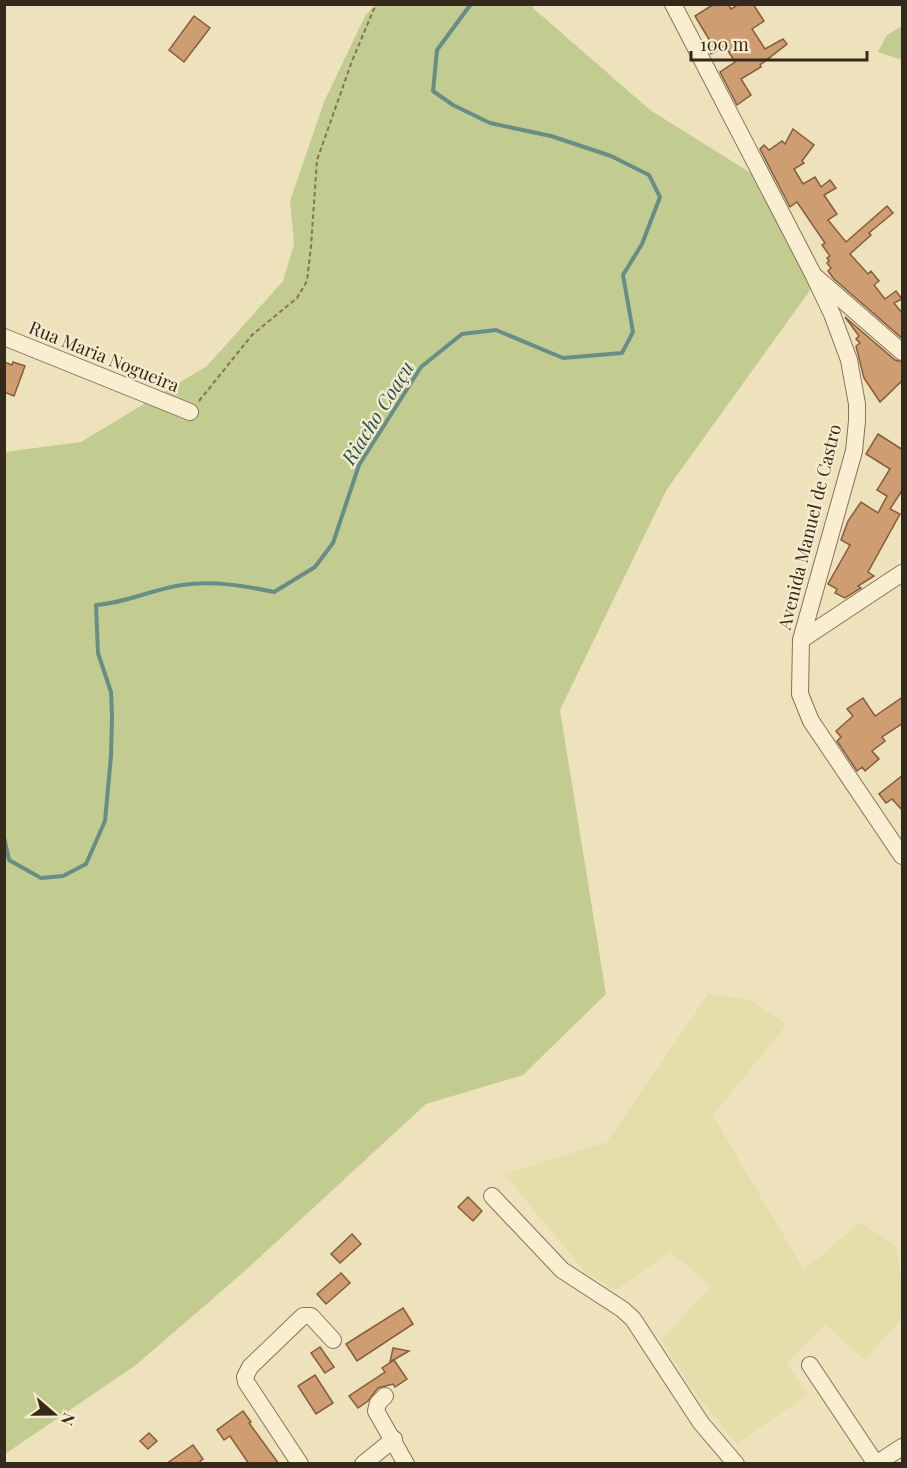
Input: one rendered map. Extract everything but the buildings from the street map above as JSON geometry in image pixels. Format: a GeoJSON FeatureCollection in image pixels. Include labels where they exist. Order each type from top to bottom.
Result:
{"type":"FeatureCollection","features":[{"type":"Feature","properties":{"kind":"street","name":"Avenida Manuel de Castro"},"geometry":{"type":"LineString","coordinates":[[673,4],[813,274],[832,314],[849,360],[857,404],[854,451],[801,640],[800,694],[811,721],[903,856]]}},
{"type":"Feature","properties":{"kind":"street"},"geometry":{"type":"LineString","coordinates":[[813,274],[903,352]]}},
{"type":"Feature","properties":{"kind":"street","name":"Rua Maria Nogueira"},"geometry":{"type":"LineString","coordinates":[[4,337],[190,412]]}},
{"type":"Feature","properties":{"kind":"street"},"geometry":{"type":"LineString","coordinates":[[801,640],[900,579]]}},
{"type":"Feature","properties":{"kind":"street"},"geometry":{"type":"LineString","coordinates":[[492,1196],[562,1270],[622,1309],[633,1319],[700,1423],[736,1464]]}},
{"type":"Feature","properties":{"kind":"street"},"geometry":{"type":"LineString","coordinates":[[300,1464],[246,1382],[245,1377],[250,1367],[303,1316],[311,1316],[333,1341]]}},
{"type":"Feature","properties":{"kind":"street"},"geometry":{"type":"LineString","coordinates":[[810,1365],[876,1464],[903,1447]]}},
{"type":"Feature","properties":{"kind":"street"},"geometry":{"type":"LineString","coordinates":[[385,1396],[378,1403],[376,1411],[394,1439],[406,1464]]}},
{"type":"Feature","properties":{"kind":"street"},"geometry":{"type":"LineString","coordinates":[[363,1464],[394,1439]]}},
{"type":"Feature","properties":{"kind":"path"},"geometry":{"type":"LineString","coordinates":[[190,412],[252,335],[297,298],[307,281],[317,160],[352,61],[376,4]]}},
{"type":"Feature","properties":{"kind":"shaded area"},"geometry":{"type":"Polygon","coordinates":[[[708,994],[747,999],[787,1024],[713,1116],[804,1270],[860,1222],[896,1246],[902,1274],[902,1318],[864,1360],[825,1324],[787,1363],[808,1395],[736,1444],[691,1387],[661,1340],[711,1286],[670,1252],[616,1290],[586,1273],[504,1174],[607,1142],[708,994]]]}},
{"type":"Feature","properties":{"kind":"green space"},"geometry":{"type":"Polygon","coordinates":[[[375,5],[534,5],[533,8],[650,110],[754,175],[811,289],[667,489],[560,710],[606,994],[523,1075],[426,1104],[247,1269],[136,1365],[5,1454],[4,452],[81,442],[207,366],[283,281],[294,244],[290,201],[324,102],[365,16],[375,5]]]}},
{"type":"Feature","properties":{"kind":"green space"},"geometry":{"type":"Polygon","coordinates":[[[902,26],[902,60],[878,52],[887,35],[902,26]]]}},
{"type":"Feature","properties":{"kind":"waterway","name":"Riacho Coaçu"},"geometry":{"type":"LineString","coordinates":[[4,837],[9,860],[41,878],[63,876],[86,864],[105,821],[111,756],[111,692],[98,653],[96,605],[118,602],[171,587],[205,583],[228,584],[274,592],[315,567],[333,543],[359,465],[421,367],[462,334],[496,330],[563,358],[622,353],[633,332],[623,275],[642,244],[660,197],[649,175],[611,156],[551,136],[490,123],[453,105],[433,91],[437,50],[471,4]]}}]}
